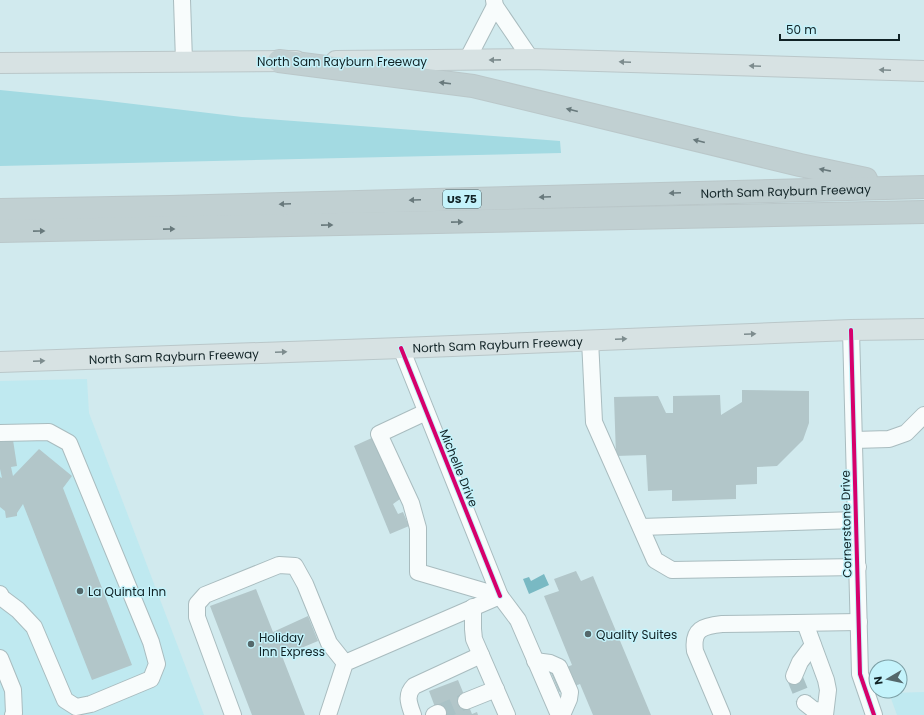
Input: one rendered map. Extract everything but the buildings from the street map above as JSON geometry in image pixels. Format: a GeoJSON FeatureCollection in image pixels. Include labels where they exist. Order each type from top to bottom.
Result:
{"type":"FeatureCollection","features":[{"type":"Feature","properties":{"kind":"highway"},"geometry":{"type":"LineString","coordinates":[[279,61],[473,86],[800,165],[914,186]]}},
{"type":"Feature","properties":{"kind":"highway","name":"North Sam Rayburn Freeway"},"geometry":{"type":"LineString","coordinates":[[0,210],[186,207],[914,186]]}},
{"type":"Feature","properties":{"kind":"highway","name":"North Sam Rayburn Freeway"},"geometry":{"type":"LineString","coordinates":[[0,232],[924,212]]}},
{"type":"Feature","properties":{"kind":"main road","name":"North Sam Rayburn Freeway"},"geometry":{"type":"LineString","coordinates":[[0,63],[531,59],[924,71]]}},
{"type":"Feature","properties":{"kind":"main road","name":"North Sam Rayburn Freeway"},"geometry":{"type":"LineString","coordinates":[[0,362],[851,330],[924,329]]}},
{"type":"Feature","properties":{"kind":"street"},"geometry":{"type":"LineString","coordinates":[[182,0],[184,61]]}},
{"type":"Feature","properties":{"kind":"street"},"geometry":{"type":"LineString","coordinates":[[494,3],[531,59]]}},
{"type":"Feature","properties":{"kind":"street"},"geometry":{"type":"LineString","coordinates":[[467,60],[494,3]]}},
{"type":"Feature","properties":{"kind":"street","name":"Cornerstone Drive"},"geometry":{"type":"LineString","coordinates":[[851,330],[860,674],[874,715]]}},
{"type":"Feature","properties":{"kind":"street"},"geometry":{"type":"LineString","coordinates":[[590,340],[594,422],[655,560],[672,570],[858,567]]}},
{"type":"Feature","properties":{"kind":"street","name":"Michelle Drive"},"geometry":{"type":"LineString","coordinates":[[400,348],[500,596],[518,620],[559,715]]}},
{"type":"Feature","properties":{"kind":"street"},"geometry":{"type":"LineString","coordinates":[[426,412],[379,434],[411,503],[418,528],[418,572],[500,596]]}},
{"type":"Feature","properties":{"kind":"street"},"geometry":{"type":"LineString","coordinates":[[854,440],[889,439],[906,433],[924,415]]}},
{"type":"Feature","properties":{"kind":"street"},"geometry":{"type":"LineString","coordinates":[[0,432],[49,432],[69,443],[151,642],[157,664],[151,679],[91,704],[76,707],[65,700],[34,627],[18,610],[2,598],[0,594]]}},
{"type":"Feature","properties":{"kind":"street"},"geometry":{"type":"LineString","coordinates":[[641,526],[856,520]]}},
{"type":"Feature","properties":{"kind":"street"},"geometry":{"type":"LineString","coordinates":[[233,715],[196,617],[197,604],[205,595],[279,565],[295,566],[305,584],[329,643],[345,663]]}},
{"type":"Feature","properties":{"kind":"street"},"geometry":{"type":"LineString","coordinates":[[328,715],[345,663],[500,596]]}},
{"type":"Feature","properties":{"kind":"street"},"geometry":{"type":"LineString","coordinates":[[473,607],[474,639],[507,715]]}},
{"type":"Feature","properties":{"kind":"street"},"geometry":{"type":"LineString","coordinates":[[722,715],[695,651],[694,640],[698,633],[708,626],[722,624],[859,622]]}},
{"type":"Feature","properties":{"kind":"street"},"geometry":{"type":"LineString","coordinates":[[805,623],[826,680],[828,690],[825,713],[814,710],[805,703]]}},
{"type":"Feature","properties":{"kind":"street"},"geometry":{"type":"LineString","coordinates":[[794,676],[800,662],[813,644]]}},
{"type":"Feature","properties":{"kind":"street"},"geometry":{"type":"LineString","coordinates":[[413,715],[408,697],[410,690],[414,686],[481,655]]}},
{"type":"Feature","properties":{"kind":"street"},"geometry":{"type":"LineString","coordinates":[[0,658],[13,690],[13,715]]}},
{"type":"Feature","properties":{"kind":"street"},"geometry":{"type":"LineString","coordinates":[[535,660],[550,663],[559,667],[570,692],[569,699],[562,715]]}},
{"type":"Feature","properties":{"kind":"street"},"geometry":{"type":"LineString","coordinates":[[466,701],[496,689]]}},
{"type":"Feature","properties":{"kind":"shaded area"},"geometry":{"type":"Polygon","coordinates":[[[0,90],[242,117],[560,141],[561,153],[0,166],[0,90]]]}},
{"type":"Feature","properties":{"kind":"shaded area"},"geometry":{"type":"Polygon","coordinates":[[[87,379],[89,413],[204,715],[0,715],[0,381],[87,379]]]}},
{"type":"Feature","properties":{"kind":"shaded area"},"geometry":{"type":"Polygon","coordinates":[[[544,574],[549,585],[529,594],[523,579],[529,577],[531,581],[544,574]]]}},
{"type":"Feature","properties":{"kind":"shaded area"},"geometry":{"type":"Polygon","coordinates":[[[908,692],[924,692],[924,715],[897,715],[891,699],[908,699],[908,692]]]}},
{"type":"Feature","properties":{"kind":"tunnel"},"geometry":{"type":"LineString","coordinates":[[794,676],[805,703]]}},
{"type":"Feature","properties":{"kind":"tunnel"},"geometry":{"type":"LineString","coordinates":[[438,713],[466,701]]}},
{"type":"Feature","properties":{"kind":"cycle path"},"geometry":{"type":"LineString","coordinates":[[851,330],[860,674],[874,715]]}},
{"type":"Feature","properties":{"kind":"cycle path"},"geometry":{"type":"LineString","coordinates":[[401,348],[500,596]]}},
{"type":"Feature","properties":{"kind":"place","name":"La Quinta Inn"},"geometry":{"type":"Point","coordinates":[80,591]}},
{"type":"Feature","properties":{"kind":"place","name":"Quality Suites"},"geometry":{"type":"Point","coordinates":[588,634]}},
{"type":"Feature","properties":{"kind":"place","name":"Holiday Inn Express"},"geometry":{"type":"Point","coordinates":[251,644]}}]}
